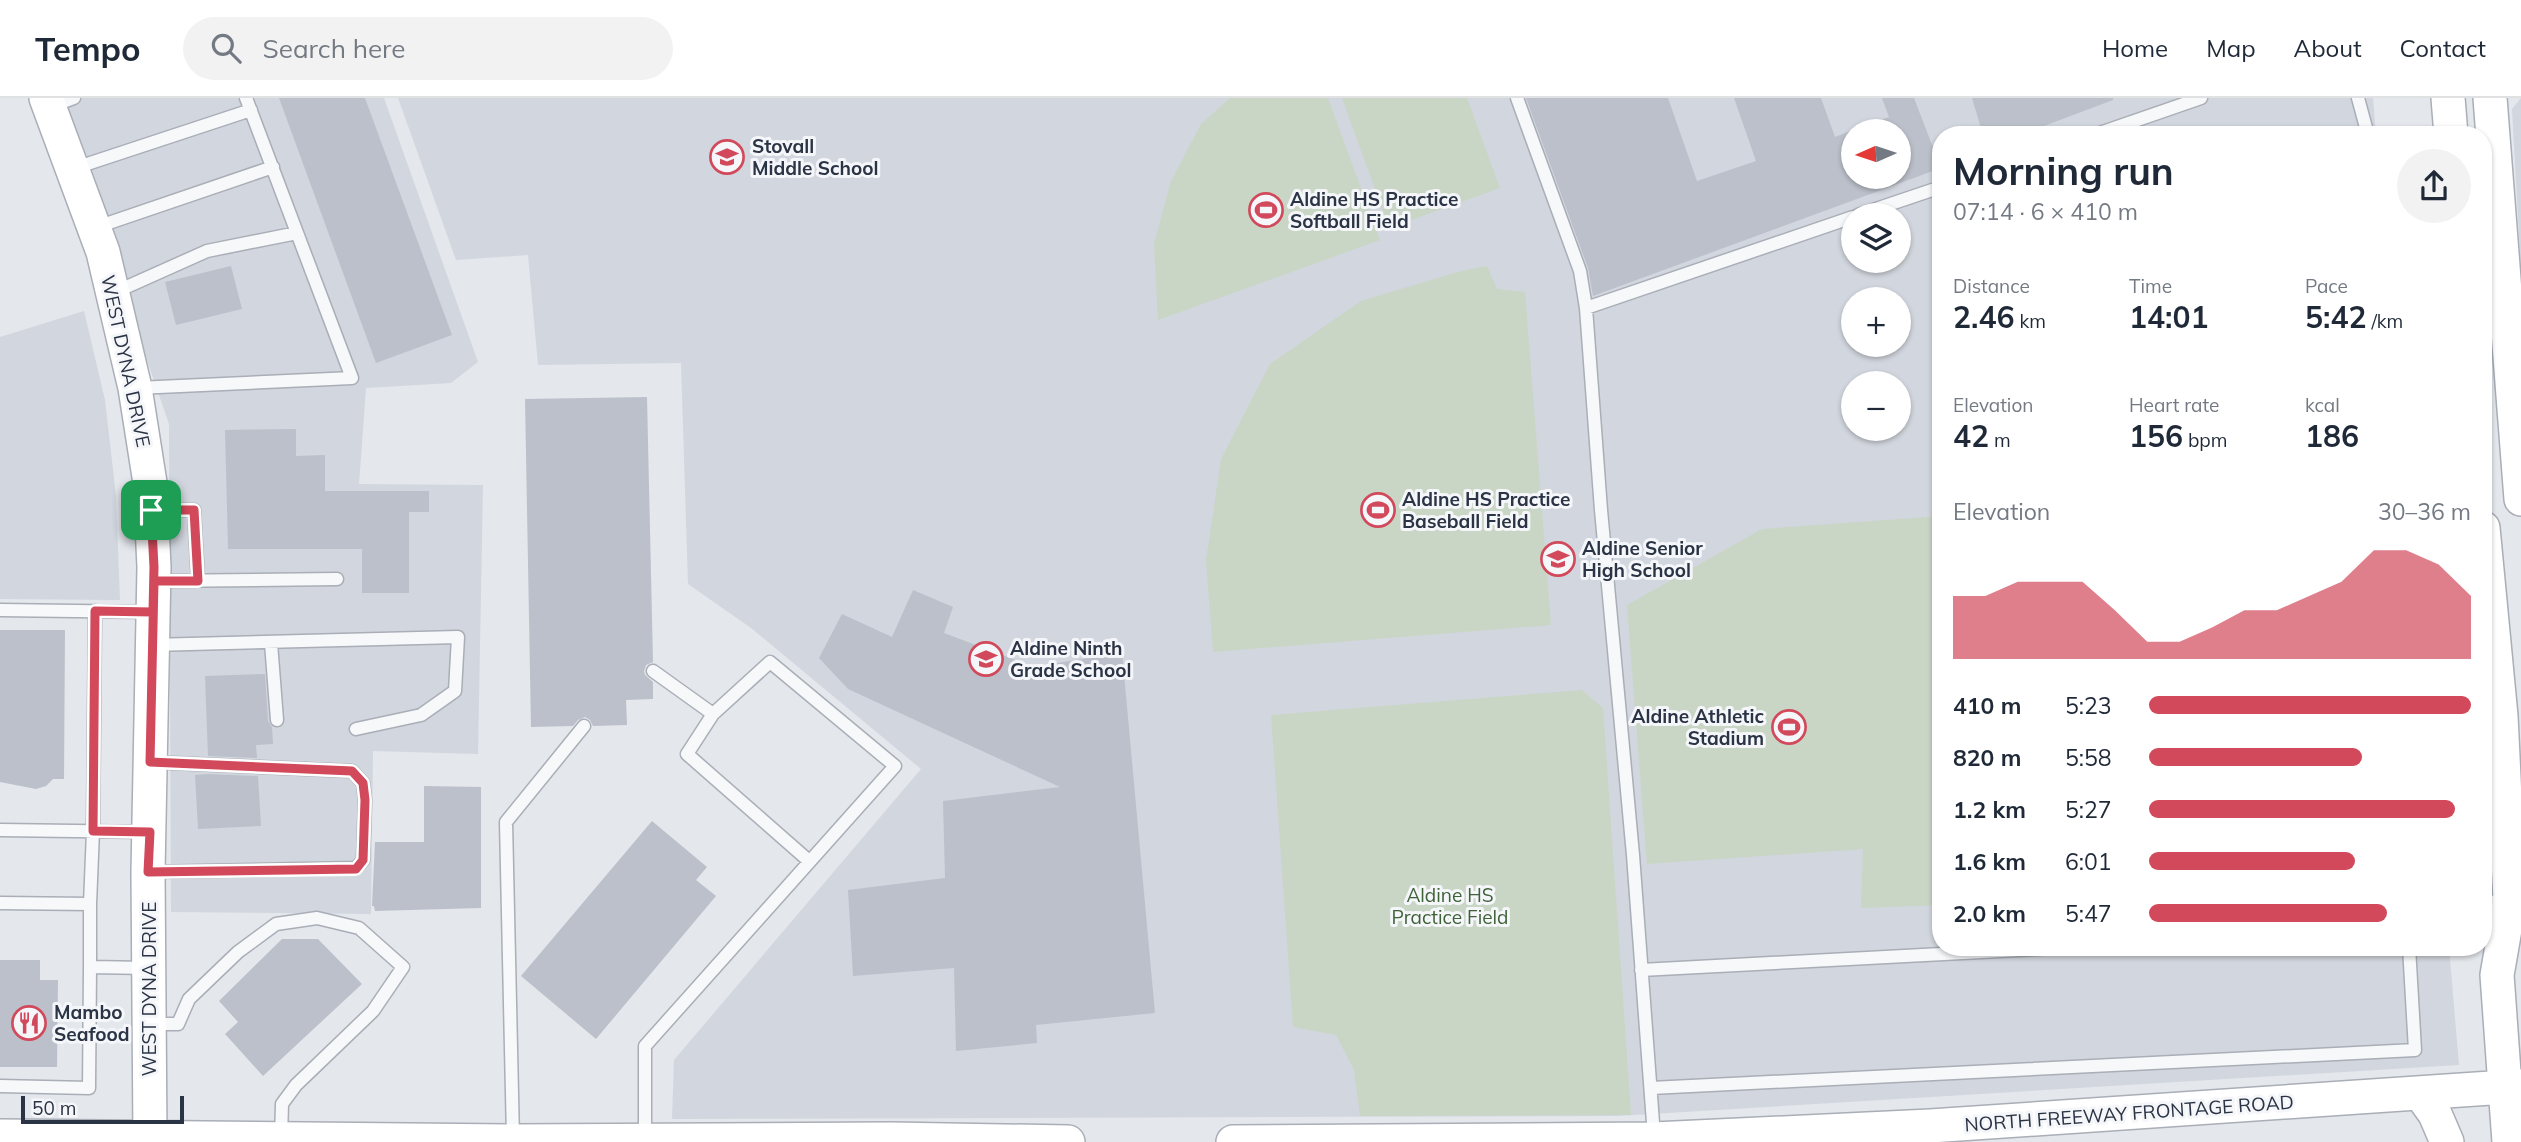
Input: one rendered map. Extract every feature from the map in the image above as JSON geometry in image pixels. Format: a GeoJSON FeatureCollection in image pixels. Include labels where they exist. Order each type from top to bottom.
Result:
{"type":"FeatureCollection","features":[{"type":"Feature","properties":{"kind":"main road"},"geometry":{"type":"LineString","coordinates":[[2448,98],[2450,126]]}},
{"type":"Feature","properties":{"kind":"main road"},"geometry":{"type":"LineString","coordinates":[[2490,98],[2514,328],[2521,499]]}},
{"type":"Feature","properties":{"kind":"main road","name":"WEST DYNA DRIVE"},"geometry":{"type":"LineString","coordinates":[[57,101],[72,169],[103,252],[113,293],[135,388],[150,483],[153,597],[148,872],[150,1139]]}},
{"type":"Feature","properties":{"kind":"main road"},"geometry":{"type":"LineString","coordinates":[[2492,588],[2511,715],[2505,900],[2497,975],[2513,1087],[2509,1142]]}},
{"type":"Feature","properties":{"kind":"main road","name":"NORTH FREEWAY FRONTAGE ROAD"},"geometry":{"type":"LineString","coordinates":[[1233,1142],[1654,1139],[1930,1126],[2513,1087]]}},
{"type":"Feature","properties":{"kind":"main road"},"geometry":{"type":"LineString","coordinates":[[2420,1093],[2435,1114],[2446,1142]]}},
{"type":"Feature","properties":{"kind":"main road"},"geometry":{"type":"LineString","coordinates":[[0,1136],[281,1140],[891,1139],[1068,1142]]}},
{"type":"Feature","properties":{"kind":"lane"},"geometry":{"type":"LineString","coordinates":[[1517,98],[1580,271],[1586,308],[1601,510],[1633,855],[1654,1139]]}},
{"type":"Feature","properties":{"kind":"lane"},"geometry":{"type":"LineString","coordinates":[[2120,126],[2201,98]]}},
{"type":"Feature","properties":{"kind":"lane"},"geometry":{"type":"LineString","coordinates":[[2358,98],[2366,126]]}},
{"type":"Feature","properties":{"kind":"lane"},"geometry":{"type":"LineString","coordinates":[[72,169],[249,104],[352,378],[135,388]]}},
{"type":"Feature","properties":{"kind":"lane"},"geometry":{"type":"LineString","coordinates":[[94,228],[273,167]]}},
{"type":"Feature","properties":{"kind":"lane"},"geometry":{"type":"LineString","coordinates":[[1894,203],[1932,190]]}},
{"type":"Feature","properties":{"kind":"lane"},"geometry":{"type":"LineString","coordinates":[[1586,308],[1841,221]]}},
{"type":"Feature","properties":{"kind":"lane"},"geometry":{"type":"LineString","coordinates":[[113,293],[207,251],[298,233]]}},
{"type":"Feature","properties":{"kind":"lane"},"geometry":{"type":"LineString","coordinates":[[151,510],[194,510],[198,581]]}},
{"type":"Feature","properties":{"kind":"lane"},"geometry":{"type":"LineString","coordinates":[[0,610],[95,611],[153,597],[198,581],[337,579]]}},
{"type":"Feature","properties":{"kind":"lane"},"geometry":{"type":"LineString","coordinates":[[0,1086],[89,1088],[95,611]]}},
{"type":"Feature","properties":{"kind":"lane"},"geometry":{"type":"LineString","coordinates":[[152,645],[458,636],[455,691],[421,715],[356,729]]}},
{"type":"Feature","properties":{"kind":"lane"},"geometry":{"type":"LineString","coordinates":[[271,643],[277,720]]}},
{"type":"Feature","properties":{"kind":"lane"},"geometry":{"type":"LineString","coordinates":[[645,1139],[645,1046],[895,766],[770,662],[713,714],[687,754],[809,861]]}},
{"type":"Feature","properties":{"kind":"lane"},"geometry":{"type":"LineString","coordinates":[[653,671],[713,714]]}},
{"type":"Feature","properties":{"kind":"lane"},"geometry":{"type":"LineString","coordinates":[[513,1141],[506,822],[584,726]]}},
{"type":"Feature","properties":{"kind":"lane"},"geometry":{"type":"LineString","coordinates":[[148,872],[356,869],[363,860],[365,800],[363,783],[352,771],[150,762]]}},
{"type":"Feature","properties":{"kind":"lane"},"geometry":{"type":"LineString","coordinates":[[0,830],[150,832]]}},
{"type":"Feature","properties":{"kind":"lane"},"geometry":{"type":"LineString","coordinates":[[0,903],[90,904]]}},
{"type":"Feature","properties":{"kind":"lane"},"geometry":{"type":"LineString","coordinates":[[149,1024],[178,1024],[189,999],[238,952],[276,924],[317,918],[359,928],[388,952],[403,967],[373,1011],[296,1085],[282,1104],[281,1140]]}},
{"type":"Feature","properties":{"kind":"lane"},"geometry":{"type":"LineString","coordinates":[[1641,970],[1932,955]]}},
{"type":"Feature","properties":{"kind":"lane"},"geometry":{"type":"LineString","coordinates":[[1651,1088],[2415,1050],[2410,956]]}},
{"type":"Feature","properties":{"kind":"lane"},"geometry":{"type":"LineString","coordinates":[[90,967],[149,968]]}},
{"type":"Feature","properties":{"kind":"shaded area"},"geometry":{"type":"Polygon","coordinates":[[[57,98],[384,98],[478,362],[451,383],[366,388],[359,484],[483,485],[478,754],[373,751],[371,914],[171,912],[169,424],[57,98]]]}},
{"type":"Feature","properties":{"kind":"shaded area"},"geometry":{"type":"Polygon","coordinates":[[[398,98],[2373,98],[2375,126],[1932,126],[1932,956],[2450,956],[2459,1065],[1617,1116],[672,1119],[674,1060],[921,769],[751,628],[688,584],[681,363],[538,365],[528,255],[456,260],[398,98]]]}},
{"type":"Feature","properties":{"kind":"shaded area"},"geometry":{"type":"Polygon","coordinates":[[[2521,98],[2521,271],[2512,109],[2521,98]]]}},
{"type":"Feature","properties":{"kind":"shaded area"},"geometry":{"type":"Polygon","coordinates":[[[84,311],[105,400],[116,496],[120,600],[0,599],[0,337],[84,311]]]}},
{"type":"Feature","properties":{"kind":"green space","name":"Aldine HS Practice Softball Field"},"geometry":{"type":"Polygon","coordinates":[[[1230,98],[1328,98],[1380,240],[1158,320],[1154,244],[1171,181],[1201,124],[1230,98]]]}},
{"type":"Feature","properties":{"kind":"green space"},"geometry":{"type":"Polygon","coordinates":[[[1342,98],[1467,98],[1500,188],[1389,228],[1342,98]]]}},
{"type":"Feature","properties":{"kind":"green space","name":"Aldine HS Practice Baseball Field"},"geometry":{"type":"Polygon","coordinates":[[[1487,266],[1497,289],[1525,292],[1551,625],[1213,652],[1206,561],[1221,459],[1270,364],[1361,301],[1461,271],[1487,266]]]}},
{"type":"Feature","properties":{"kind":"green space","name":"Aldine Athletic Stadium"},"geometry":{"type":"Polygon","coordinates":[[[1932,517],[1932,905],[1861,908],[1863,849],[1647,864],[1627,605],[1762,529],[1932,517]]]}},
{"type":"Feature","properties":{"kind":"green space","name":"Aldine HS Practice Field"},"geometry":{"type":"Polygon","coordinates":[[[1582,690],[1603,708],[1631,1115],[1360,1116],[1354,1070],[1336,1035],[1293,1027],[1271,715],[1582,690]]]}},
{"type":"Feature","properties":{"kind":"building"},"geometry":{"type":"Polygon","coordinates":[[[279,98],[365,98],[452,335],[376,363],[279,98]]]}},
{"type":"Feature","properties":{"kind":"building"},"geometry":{"type":"Polygon","coordinates":[[[1526,98],[1668,98],[1697,181],[1756,161],[1734,98],[1821,98],[1835,137],[1841,135],[1841,189],[1884,189],[1841,203],[1593,296],[1588,268],[1526,98]]]}},
{"type":"Feature","properties":{"kind":"building"},"geometry":{"type":"Polygon","coordinates":[[[1882,98],[1914,98],[1932,145],[1932,171],[1911,179],[1911,119],[1884,119],[1889,117],[1882,98]]]}},
{"type":"Feature","properties":{"kind":"building"},"geometry":{"type":"Polygon","coordinates":[[[1972,98],[2113,98],[2044,126],[1980,126],[1972,98]]]}},
{"type":"Feature","properties":{"kind":"building"},"geometry":{"type":"Polygon","coordinates":[[[231,266],[242,309],[176,325],[165,282],[231,266]]]}},
{"type":"Feature","properties":{"kind":"building"},"geometry":{"type":"Polygon","coordinates":[[[647,397],[653,662],[646,665],[644,671],[653,682],[653,699],[626,700],[627,725],[593,726],[585,717],[573,726],[531,727],[525,399],[647,397]]]}},
{"type":"Feature","properties":{"kind":"building"},"geometry":{"type":"Polygon","coordinates":[[[296,429],[296,456],[325,455],[325,491],[429,491],[429,512],[409,512],[409,593],[362,593],[362,549],[228,549],[225,430],[296,429]]]}},
{"type":"Feature","properties":{"kind":"building"},"geometry":{"type":"Polygon","coordinates":[[[913,590],[953,607],[944,633],[1034,667],[1122,652],[1155,1013],[1036,1025],[1037,1043],[956,1051],[954,968],[853,976],[848,890],[945,878],[943,801],[1060,787],[848,689],[819,658],[842,614],[892,637],[913,590]]]}},
{"type":"Feature","properties":{"kind":"building"},"geometry":{"type":"Polygon","coordinates":[[[0,630],[65,630],[64,779],[53,779],[46,786],[36,789],[0,782],[0,630]]]}},
{"type":"Feature","properties":{"kind":"building"},"geometry":{"type":"Polygon","coordinates":[[[265,674],[268,721],[272,727],[273,744],[256,745],[257,758],[208,756],[205,676],[265,674]]]}},
{"type":"Feature","properties":{"kind":"building"},"geometry":{"type":"Polygon","coordinates":[[[195,775],[258,776],[261,826],[198,829],[195,775]]]}},
{"type":"Feature","properties":{"kind":"building"},"geometry":{"type":"Polygon","coordinates":[[[424,786],[481,787],[481,908],[375,911],[372,906],[375,842],[424,842],[424,786]]]}},
{"type":"Feature","properties":{"kind":"building"},"geometry":{"type":"Polygon","coordinates":[[[652,821],[707,867],[696,880],[716,896],[596,1039],[521,976],[652,821]]]}},
{"type":"Feature","properties":{"kind":"building"},"geometry":{"type":"Polygon","coordinates":[[[282,939],[318,939],[362,984],[263,1076],[225,1034],[238,1022],[219,1001],[282,939]]]}},
{"type":"Feature","properties":{"kind":"building","name":"Mambo Seafood"},"geometry":{"type":"Polygon","coordinates":[[[0,960],[40,960],[40,980],[58,980],[57,1067],[0,1067],[0,960]]]}},
{"type":"Feature","properties":{"kind":"place","name":"Stovall Middle School"},"geometry":{"type":"Point","coordinates":[727,157]}},
{"type":"Feature","properties":{"kind":"place","name":"Aldine HS Practice Softball Field"},"geometry":{"type":"Point","coordinates":[1266,210]}},
{"type":"Feature","properties":{"kind":"place","name":"Aldine HS Practice Baseball Field"},"geometry":{"type":"Point","coordinates":[1378,510]}},
{"type":"Feature","properties":{"kind":"place","name":"Aldine Senior High School"},"geometry":{"type":"Point","coordinates":[1558,559]}},
{"type":"Feature","properties":{"kind":"place","name":"Aldine Ninth Grade School"},"geometry":{"type":"Point","coordinates":[986,659]}},
{"type":"Feature","properties":{"kind":"place","name":"Aldine Athletic Stadium"},"geometry":{"type":"Point","coordinates":[1789,727]}},
{"type":"Feature","properties":{"kind":"place","name":"Mambo Seafood"},"geometry":{"type":"Point","coordinates":[29,1023]}},
{"type":"Feature","properties":{"kind":"route"},"geometry":{"type":"LineString","coordinates":[[151,510],[194,510],[198,581],[154,581],[150,762],[352,771],[363,783],[365,800],[363,860],[356,869],[148,872],[150,832],[93,831],[95,611],[153,612],[151,510]]}}]}
